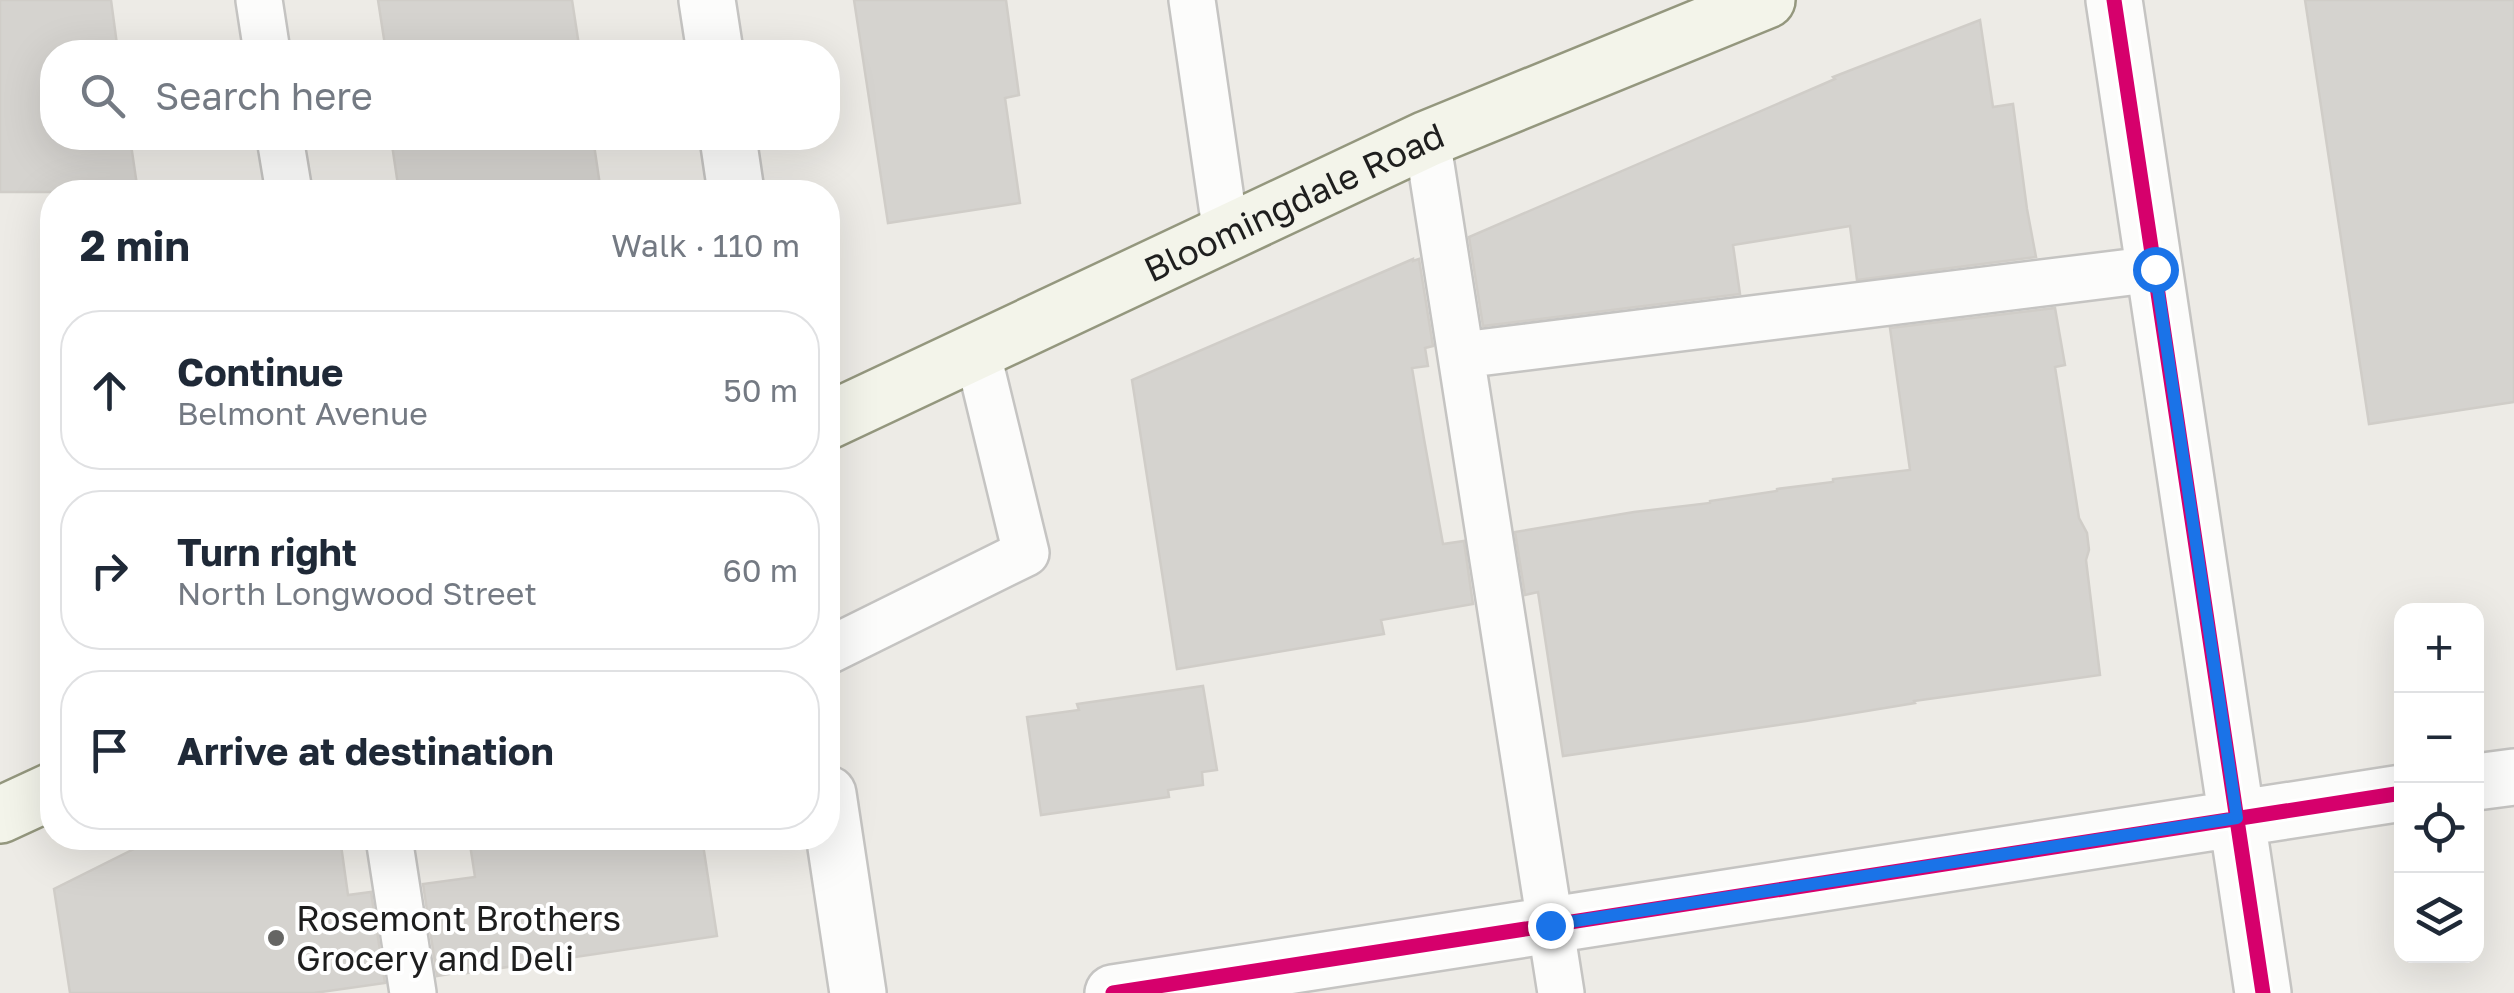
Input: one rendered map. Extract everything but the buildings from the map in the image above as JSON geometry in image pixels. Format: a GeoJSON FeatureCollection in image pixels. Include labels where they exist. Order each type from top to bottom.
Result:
{"type":"FeatureCollection","features":[{"type":"Feature","properties":{"kind":"main road","name":"Bloomingdale Road"},"geometry":{"type":"LineString","coordinates":[[840,414],[1427,139],[1767,0]]}},
{"type":"Feature","properties":{"kind":"main road"},"geometry":{"type":"LineString","coordinates":[[0,816],[40,797]]}},
{"type":"Feature","properties":{"kind":"street"},"geometry":{"type":"LineString","coordinates":[[707,0],[713,40]]}},
{"type":"Feature","properties":{"kind":"street"},"geometry":{"type":"LineString","coordinates":[[2114,0],[2263,993]]}},
{"type":"Feature","properties":{"kind":"street"},"geometry":{"type":"LineString","coordinates":[[730,150],[734,180]]}},
{"type":"Feature","properties":{"kind":"street"},"geometry":{"type":"LineString","coordinates":[[2484,781],[2514,776]]}},
{"type":"Feature","properties":{"kind":"street"},"geometry":{"type":"LineString","coordinates":[[1113,993],[2394,795]]}},
{"type":"Feature","properties":{"kind":"street"},"geometry":{"type":"LineString","coordinates":[[836,850],[858,993]]}},
{"type":"Feature","properties":{"kind":"lane"},"geometry":{"type":"LineString","coordinates":[[259,0],[265,40]]}},
{"type":"Feature","properties":{"kind":"lane"},"geometry":{"type":"LineString","coordinates":[[1192,0],[1226,234]]}},
{"type":"Feature","properties":{"kind":"lane"},"geometry":{"type":"LineString","coordinates":[[1427,139],[1561,993]]}},
{"type":"Feature","properties":{"kind":"lane"},"geometry":{"type":"LineString","coordinates":[[282,150],[287,180]]}},
{"type":"Feature","properties":{"kind":"lane"},"geometry":{"type":"LineString","coordinates":[[1462,355],[2155,269]]}},
{"type":"Feature","properties":{"kind":"lane"},"geometry":{"type":"LineString","coordinates":[[840,645],[1026,553],[978,351]]}},
{"type":"Feature","properties":{"kind":"lane"},"geometry":{"type":"LineString","coordinates":[[391,850],[413,993]]}},
{"type":"Feature","properties":{"kind":"cycle path"},"geometry":{"type":"LineString","coordinates":[[2114,0],[2263,993]]}},
{"type":"Feature","properties":{"kind":"cycle path"},"geometry":{"type":"LineString","coordinates":[[1113,993],[2394,794]]}},
{"type":"Feature","properties":{"kind":"place","name":"Rosemont Brothers Grocery and Deli"},"geometry":{"type":"Point","coordinates":[276,938]}},
{"type":"Feature","properties":{"kind":"route"},"geometry":{"type":"LineString","coordinates":[[1550,925],[2237,818],[2155,269]]}}]}
